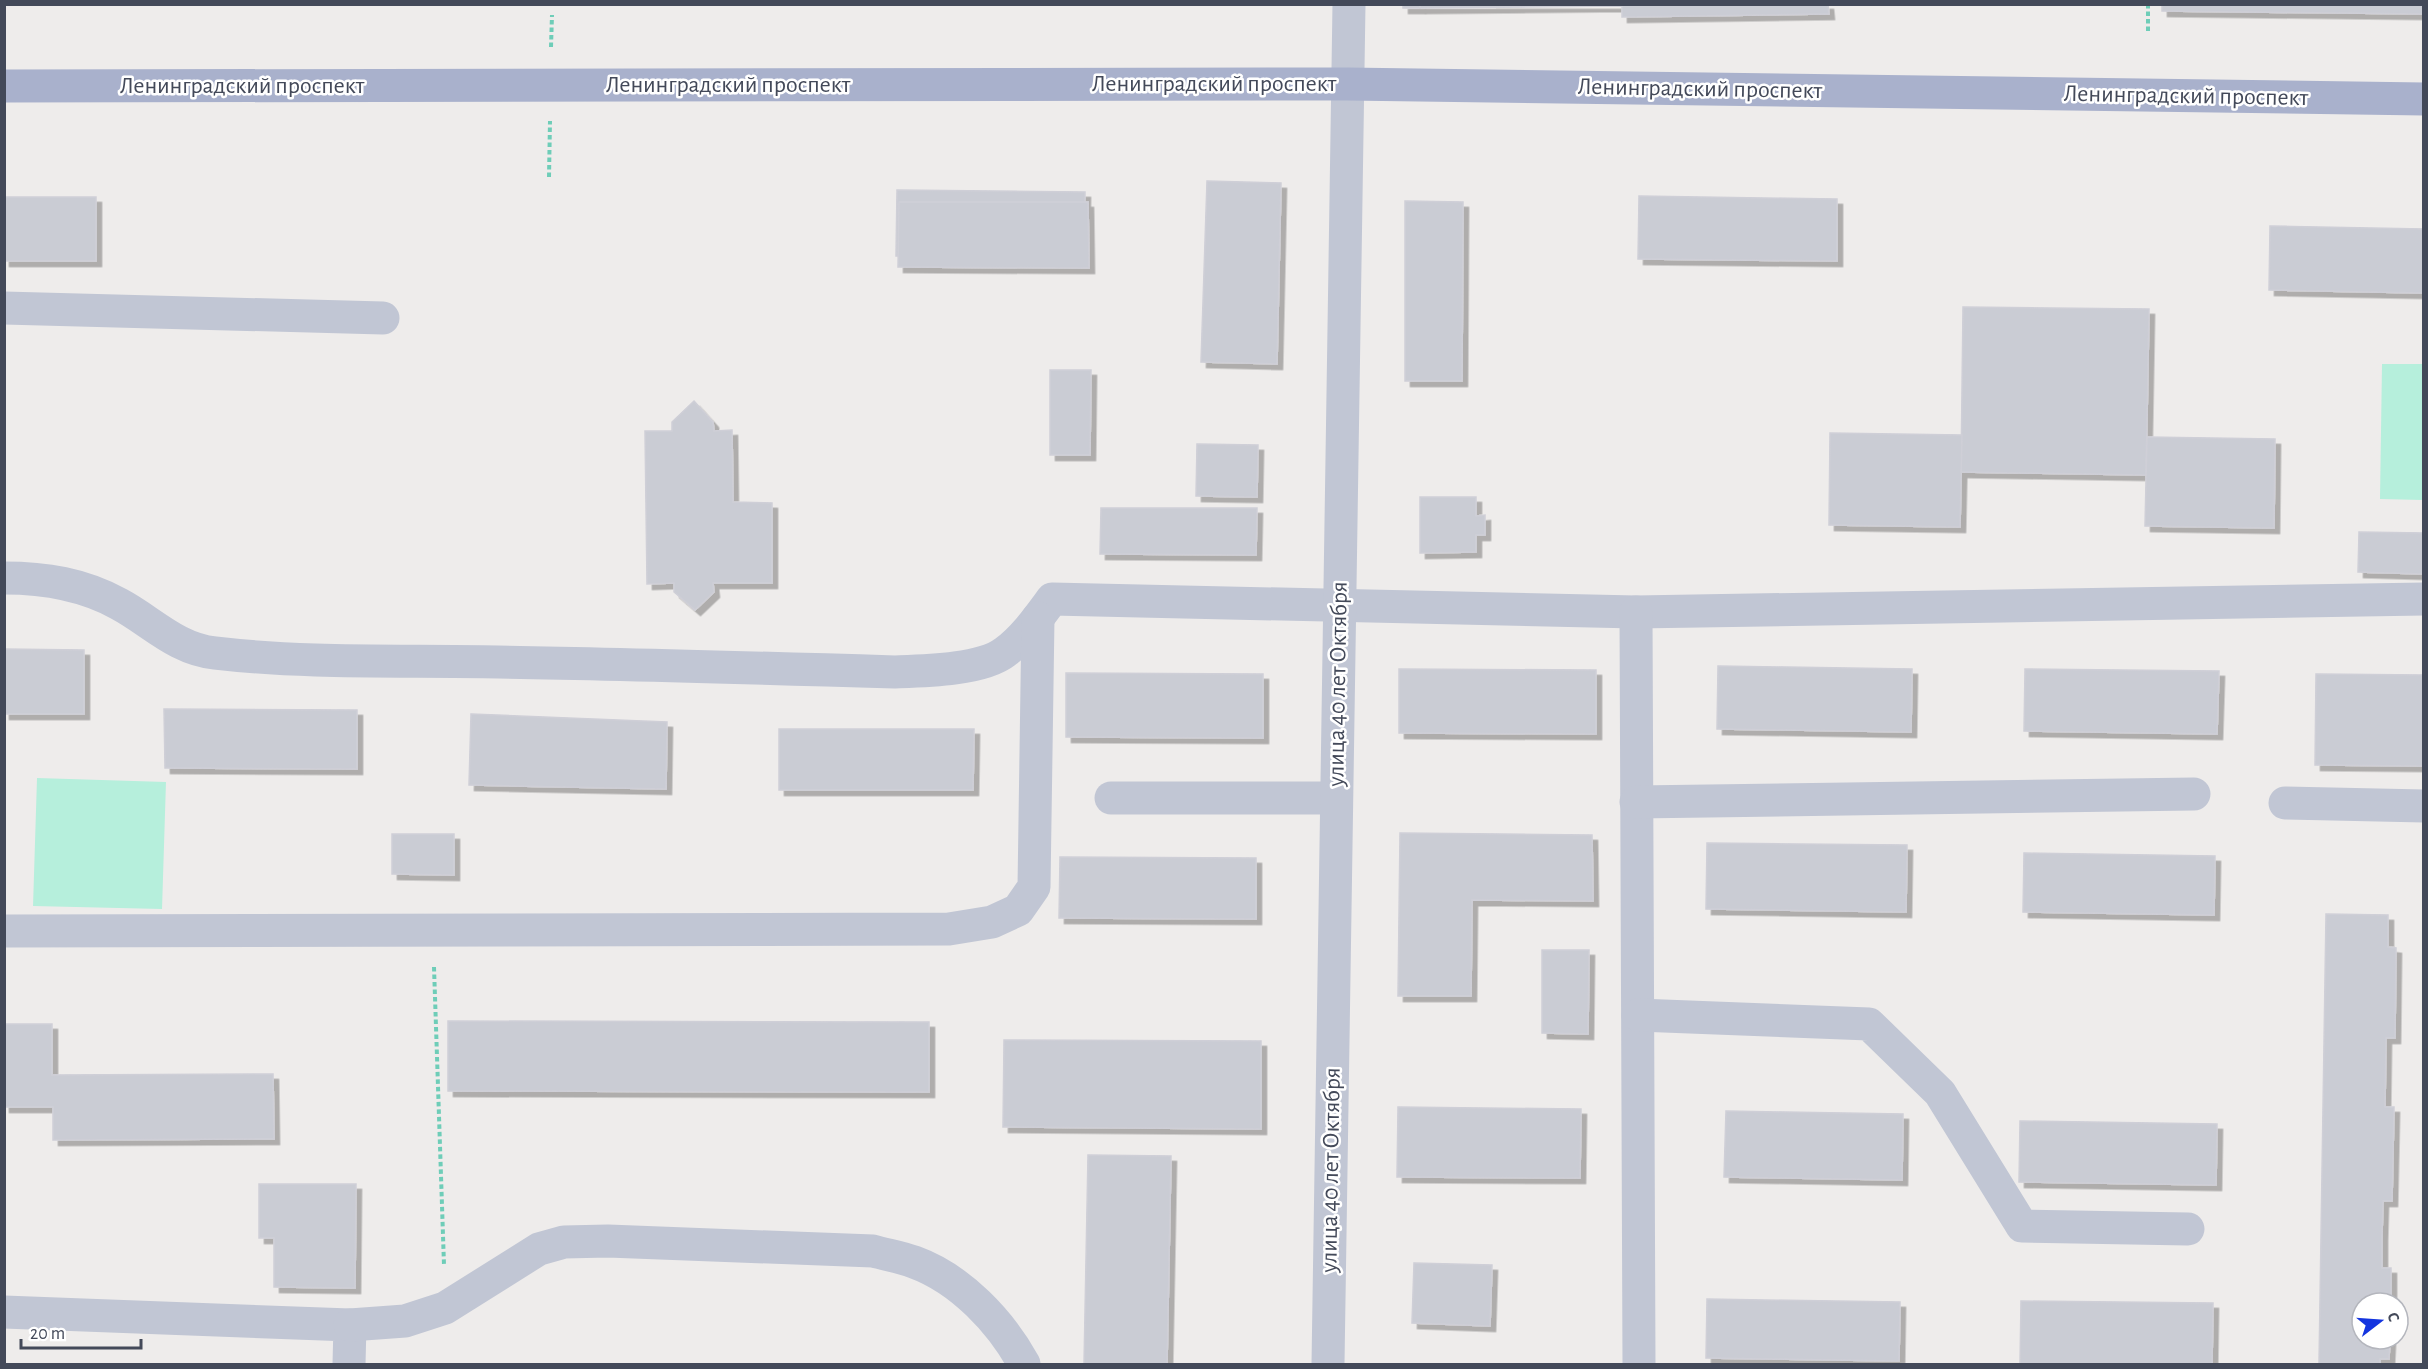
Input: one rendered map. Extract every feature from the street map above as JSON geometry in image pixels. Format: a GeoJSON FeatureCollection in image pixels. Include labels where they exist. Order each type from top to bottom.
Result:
{"type":"FeatureCollection","features":[{"type":"Feature","properties":{"kind":"main road","name":"Ленинградский проспект"},"geometry":{"type":"LineString","coordinates":[[4,86],[1347,84],[2424,99]]}},
{"type":"Feature","properties":{"kind":"street","name":"улица 40 лет Октября"},"geometry":{"type":"LineString","coordinates":[[1328,1365],[1348,4]]}},
{"type":"Feature","properties":{"kind":"street"},"geometry":{"type":"LineString","coordinates":[[4,308],[383,318]]}},
{"type":"Feature","properties":{"kind":"street"},"geometry":{"type":"LineString","coordinates":[[4,578],[35,578],[83,588],[120,604],[166,637],[211,653],[266,658],[934,670],[971,665],[1004,654],[1038,618],[1052,599],[1636,612],[2424,599]]}},
{"type":"Feature","properties":{"kind":"street"},"geometry":{"type":"LineString","coordinates":[[1636,612],[1639,1365]]}},
{"type":"Feature","properties":{"kind":"street"},"geometry":{"type":"LineString","coordinates":[[4,931],[949,929],[992,922],[1018,910],[1034,887],[1038,618]]}},
{"type":"Feature","properties":{"kind":"street"},"geometry":{"type":"LineString","coordinates":[[1636,802],[2194,794]]}},
{"type":"Feature","properties":{"kind":"street"},"geometry":{"type":"LineString","coordinates":[[1111,798],[1336,798]]}},
{"type":"Feature","properties":{"kind":"street"},"geometry":{"type":"LineString","coordinates":[[2285,803],[2424,806]]}},
{"type":"Feature","properties":{"kind":"street"},"geometry":{"type":"LineString","coordinates":[[1638,1015],[1869,1024],[1940,1093],[2022,1226],[2188,1229]]}},
{"type":"Feature","properties":{"kind":"street"},"geometry":{"type":"LineString","coordinates":[[4,1312],[350,1325],[405,1321],[445,1308],[539,1249],[564,1242],[609,1241],[873,1251],[915,1262],[939,1275],[973,1299],[1005,1332],[1024,1365]]}},
{"type":"Feature","properties":{"kind":"street"},"geometry":{"type":"LineString","coordinates":[[349,1365],[350,1325]]}},
{"type":"Feature","properties":{"kind":"path"},"geometry":{"type":"LineString","coordinates":[[2148,4],[2148,32]]}},
{"type":"Feature","properties":{"kind":"path"},"geometry":{"type":"LineString","coordinates":[[433,930],[445,1308]]}},
{"type":"Feature","properties":{"kind":"green space"},"geometry":{"type":"Polygon","coordinates":[[[2382,364],[2423,364],[2423,500],[2380,499],[2382,364]]]}},
{"type":"Feature","properties":{"kind":"green space"},"geometry":{"type":"Polygon","coordinates":[[[37,778],[166,782],[162,909],[33,906],[37,778]]]}},
{"type":"Feature","properties":{"kind":"building"},"geometry":{"type":"Polygon","coordinates":[[[1403,4],[1420,4],[1420,8],[1403,8],[1403,4]]]}},
{"type":"Feature","properties":{"kind":"building"},"geometry":{"type":"Polygon","coordinates":[[[1420,4],[1828,4],[1829,14],[1622,17],[1622,6],[1420,8],[1420,4]]]}},
{"type":"Feature","properties":{"kind":"building"},"geometry":{"type":"Polygon","coordinates":[[[2162,4],[2424,4],[2424,14],[2162,11],[2162,4]]]}},
{"type":"Feature","properties":{"kind":"building"},"geometry":{"type":"Polygon","coordinates":[[[1207,181],[1281,183],[1277,364],[1201,362],[1207,181]]]}},
{"type":"Feature","properties":{"kind":"building"},"geometry":{"type":"Polygon","coordinates":[[[897,190],[1085,192],[1084,259],[896,256],[897,190]]]}},
{"type":"Feature","properties":{"kind":"building"},"geometry":{"type":"Polygon","coordinates":[[[1639,196],[1837,199],[1837,261],[1638,259],[1639,196]]]}},
{"type":"Feature","properties":{"kind":"building"},"geometry":{"type":"Polygon","coordinates":[[[4,197],[96,197],[96,261],[4,261],[4,197]]]}},
{"type":"Feature","properties":{"kind":"building"},"geometry":{"type":"Polygon","coordinates":[[[1405,201],[1463,202],[1462,381],[1405,381],[1405,201]]]}},
{"type":"Feature","properties":{"kind":"building"},"geometry":{"type":"Polygon","coordinates":[[[899,202],[1088,202],[1089,268],[898,267],[899,202]]]}},
{"type":"Feature","properties":{"kind":"building"},"geometry":{"type":"Polygon","coordinates":[[[2270,226],[2424,229],[2424,293],[2269,290],[2270,226]]]}},
{"type":"Feature","properties":{"kind":"building"},"geometry":{"type":"Polygon","coordinates":[[[1963,307],[2149,309],[2146,475],[1961,472],[1963,307]]]}},
{"type":"Feature","properties":{"kind":"building"},"geometry":{"type":"Polygon","coordinates":[[[1050,370],[1091,370],[1090,455],[1050,455],[1050,370]]]}},
{"type":"Feature","properties":{"kind":"building"},"geometry":{"type":"Polygon","coordinates":[[[694,401],[713,422],[714,431],[732,430],[733,502],[772,503],[772,583],[713,583],[714,592],[695,610],[674,592],[674,583],[647,584],[645,431],[672,431],[672,422],[694,401]]]}},
{"type":"Feature","properties":{"kind":"building"},"geometry":{"type":"Polygon","coordinates":[[[1830,433],[1962,435],[1960,527],[1829,525],[1830,433]]]}},
{"type":"Feature","properties":{"kind":"building"},"geometry":{"type":"Polygon","coordinates":[[[2147,437],[2275,439],[2274,528],[2145,526],[2147,437]]]}},
{"type":"Feature","properties":{"kind":"building"},"geometry":{"type":"Polygon","coordinates":[[[1197,444],[1258,445],[1257,497],[1196,496],[1197,444]]]}},
{"type":"Feature","properties":{"kind":"building"},"geometry":{"type":"Polygon","coordinates":[[[1420,497],[1476,497],[1476,516],[1485,515],[1485,535],[1476,535],[1476,552],[1420,553],[1420,497]]]}},
{"type":"Feature","properties":{"kind":"building"},"geometry":{"type":"Polygon","coordinates":[[[1101,508],[1257,508],[1256,555],[1100,554],[1101,508]]]}},
{"type":"Feature","properties":{"kind":"building"},"geometry":{"type":"Polygon","coordinates":[[[2359,532],[2424,533],[2424,574],[2358,572],[2359,532]]]}},
{"type":"Feature","properties":{"kind":"building"},"geometry":{"type":"Polygon","coordinates":[[[4,649],[84,650],[84,714],[4,714],[4,649]]]}},
{"type":"Feature","properties":{"kind":"building"},"geometry":{"type":"Polygon","coordinates":[[[1718,666],[1912,669],[1911,732],[1717,729],[1718,666]]]}},
{"type":"Feature","properties":{"kind":"building"},"geometry":{"type":"Polygon","coordinates":[[[1399,669],[1596,670],[1596,734],[1399,733],[1399,669]]]}},
{"type":"Feature","properties":{"kind":"building"},"geometry":{"type":"Polygon","coordinates":[[[2025,669],[2219,671],[2217,734],[2024,731],[2025,669]]]}},
{"type":"Feature","properties":{"kind":"building"},"geometry":{"type":"Polygon","coordinates":[[[1066,673],[1263,674],[1263,738],[1066,737],[1066,673]]]}},
{"type":"Feature","properties":{"kind":"building"},"geometry":{"type":"Polygon","coordinates":[[[2316,674],[2424,675],[2424,766],[2315,765],[2316,674]]]}},
{"type":"Feature","properties":{"kind":"building"},"geometry":{"type":"Polygon","coordinates":[[[164,709],[357,710],[357,769],[165,768],[164,709]]]}},
{"type":"Feature","properties":{"kind":"building"},"geometry":{"type":"Polygon","coordinates":[[[471,714],[667,722],[666,789],[469,785],[471,714]]]}},
{"type":"Feature","properties":{"kind":"building"},"geometry":{"type":"Polygon","coordinates":[[[779,729],[974,729],[973,790],[779,790],[779,729]]]}},
{"type":"Feature","properties":{"kind":"building"},"geometry":{"type":"Polygon","coordinates":[[[1400,833],[1592,835],[1593,901],[1472,900],[1471,996],[1398,996],[1400,833]]]}},
{"type":"Feature","properties":{"kind":"building"},"geometry":{"type":"Polygon","coordinates":[[[392,834],[454,834],[454,875],[392,874],[392,834]]]}},
{"type":"Feature","properties":{"kind":"building"},"geometry":{"type":"Polygon","coordinates":[[[1707,843],[1907,845],[1906,912],[1706,909],[1707,843]]]}},
{"type":"Feature","properties":{"kind":"building"},"geometry":{"type":"Polygon","coordinates":[[[2024,853],[2215,856],[2214,915],[2023,912],[2024,853]]]}},
{"type":"Feature","properties":{"kind":"building"},"geometry":{"type":"Polygon","coordinates":[[[1060,857],[1256,858],[1256,919],[1059,918],[1060,857]]]}},
{"type":"Feature","properties":{"kind":"building"},"geometry":{"type":"Polygon","coordinates":[[[2326,914],[2388,915],[2388,947],[2396,948],[2395,1038],[2386,1038],[2385,1107],[2394,1107],[2392,1201],[2383,1201],[2382,1268],[2391,1268],[2391,1291],[2350,1291],[2350,1351],[2389,1351],[2389,1359],[2380,1359],[2380,1364],[2319,1364],[2326,914]]]}},
{"type":"Feature","properties":{"kind":"building"},"geometry":{"type":"Polygon","coordinates":[[[1542,950],[1589,950],[1588,1034],[1542,1033],[1542,950]]]}},
{"type":"Feature","properties":{"kind":"building"},"geometry":{"type":"Polygon","coordinates":[[[448,1021],[929,1022],[929,1092],[448,1091],[448,1021]]]}},
{"type":"Feature","properties":{"kind":"building"},"geometry":{"type":"Polygon","coordinates":[[[4,1024],[52,1024],[52,1075],[273,1074],[274,1139],[53,1140],[53,1107],[4,1107],[4,1024]]]}},
{"type":"Feature","properties":{"kind":"building"},"geometry":{"type":"Polygon","coordinates":[[[1004,1040],[1261,1041],[1261,1129],[1003,1127],[1004,1040]]]}},
{"type":"Feature","properties":{"kind":"building"},"geometry":{"type":"Polygon","coordinates":[[[1398,1107],[1581,1109],[1580,1178],[1397,1177],[1398,1107]]]}},
{"type":"Feature","properties":{"kind":"building"},"geometry":{"type":"Polygon","coordinates":[[[1726,1111],[1903,1114],[1902,1180],[1724,1177],[1726,1111]]]}},
{"type":"Feature","properties":{"kind":"building"},"geometry":{"type":"Polygon","coordinates":[[[2020,1121],[2217,1124],[2216,1185],[2019,1182],[2020,1121]]]}},
{"type":"Feature","properties":{"kind":"building"},"geometry":{"type":"Polygon","coordinates":[[[1088,1155],[1171,1156],[1167,1364],[1084,1364],[1088,1155]]]}},
{"type":"Feature","properties":{"kind":"building"},"geometry":{"type":"Polygon","coordinates":[[[259,1184],[356,1184],[355,1288],[274,1287],[274,1238],[259,1238],[259,1184]]]}},
{"type":"Feature","properties":{"kind":"building"},"geometry":{"type":"Polygon","coordinates":[[[1414,1263],[1492,1265],[1490,1326],[1412,1323],[1414,1263]]]}},
{"type":"Feature","properties":{"kind":"building"},"geometry":{"type":"Polygon","coordinates":[[[1707,1299],[1900,1302],[1899,1361],[1706,1358],[1707,1299]]]}},
{"type":"Feature","properties":{"kind":"building"},"geometry":{"type":"Polygon","coordinates":[[[2021,1301],[2213,1303],[2212,1364],[2020,1364],[2021,1301]]]}}]}
